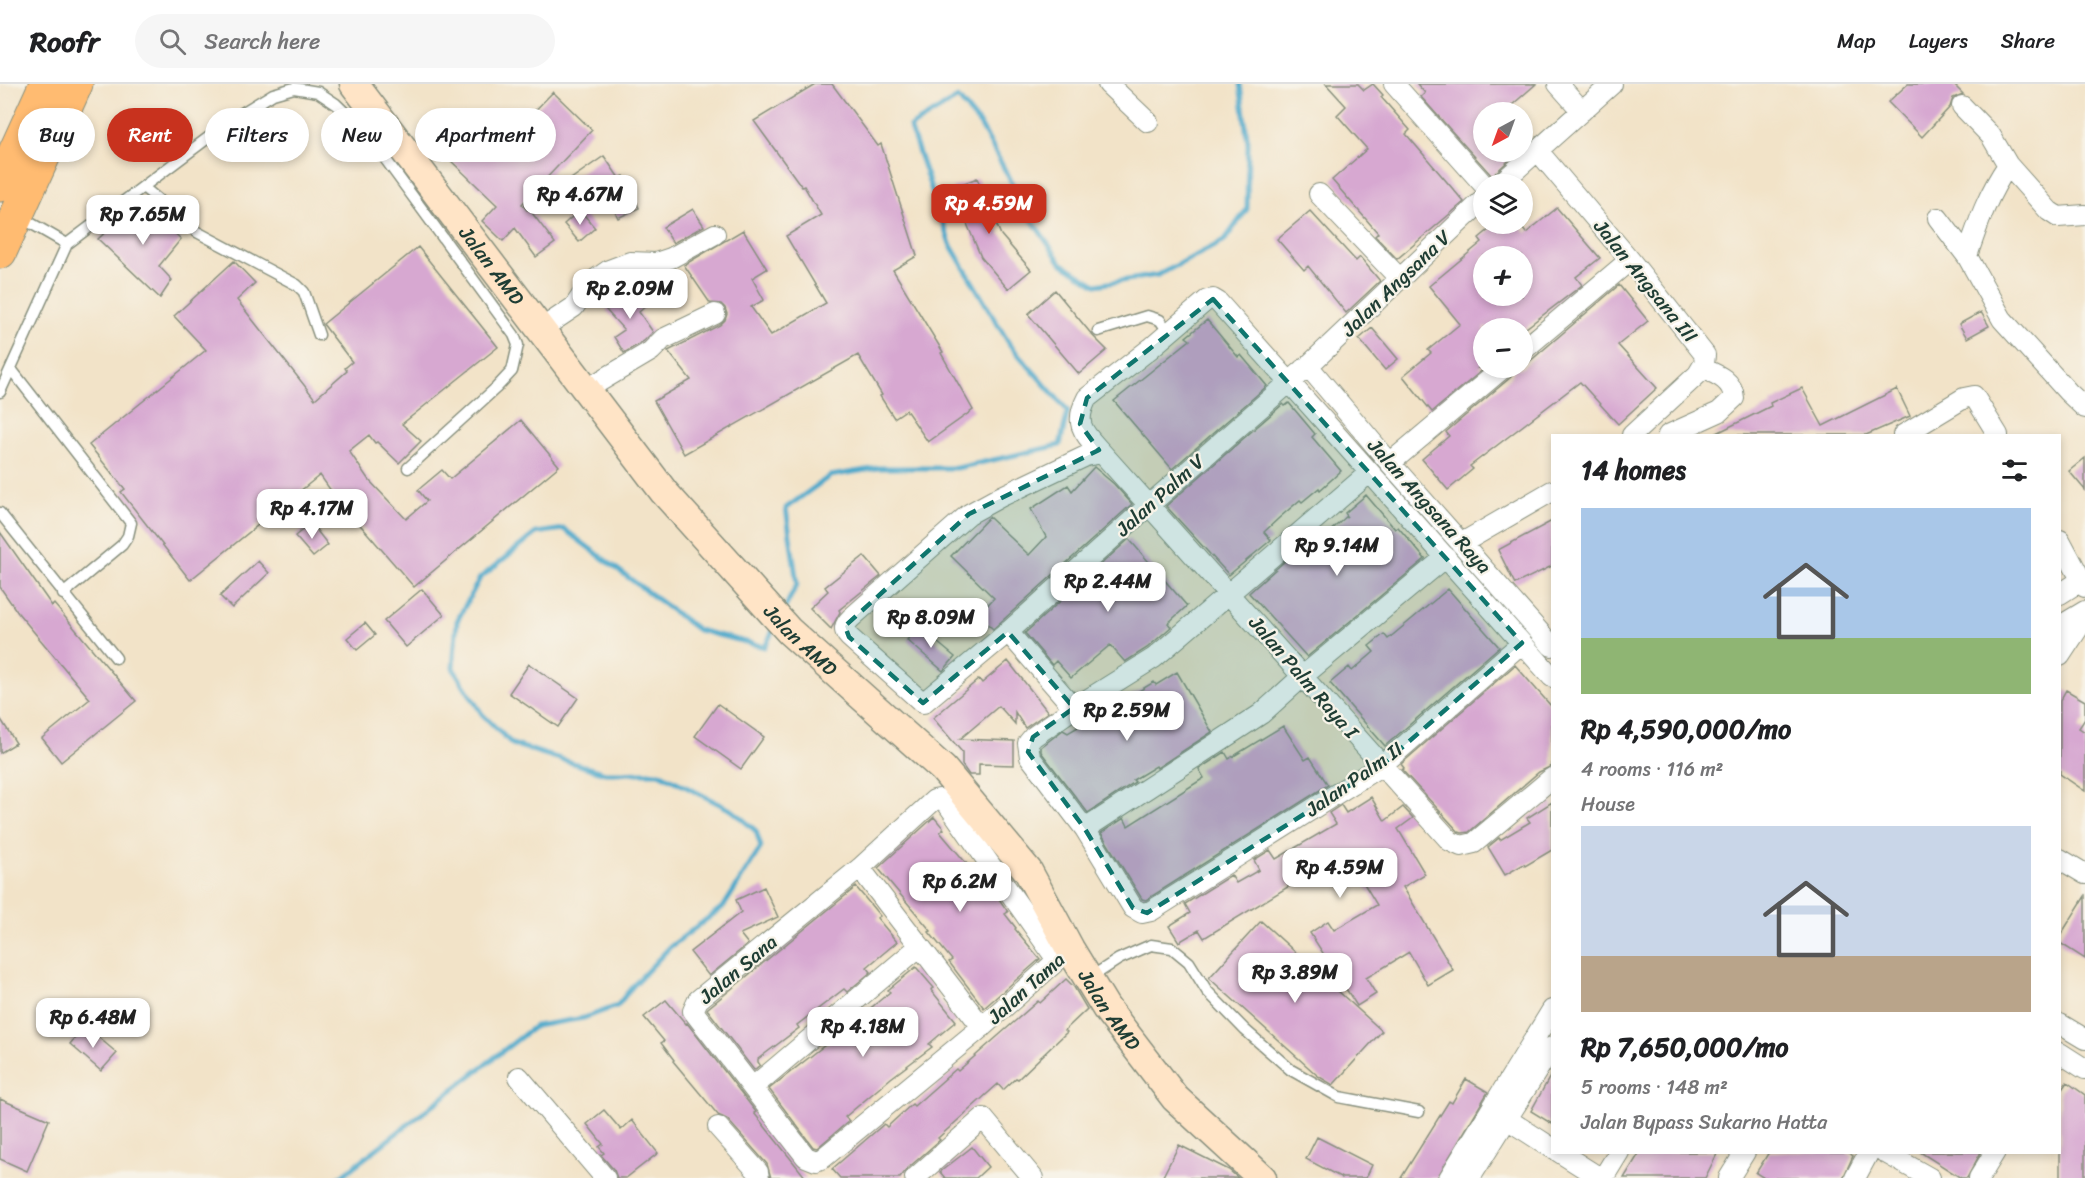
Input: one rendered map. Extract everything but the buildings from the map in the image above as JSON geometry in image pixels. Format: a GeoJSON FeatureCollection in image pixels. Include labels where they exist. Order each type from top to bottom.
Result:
{"type":"FeatureCollection","features":[{"type":"Feature","properties":{"kind":"highway"},"geometry":{"type":"LineString","coordinates":[[44,108],[46,84]]}},
{"type":"Feature","properties":{"kind":"highway"},"geometry":{"type":"LineString","coordinates":[[57,108],[76,84]]}},
{"type":"Feature","properties":{"kind":"highway"},"geometry":{"type":"LineString","coordinates":[[0,185],[18,160]]}},
{"type":"Feature","properties":{"kind":"highway"},"geometry":{"type":"LineString","coordinates":[[0,252],[17,215],[32,162]]}},
{"type":"Feature","properties":{"kind":"street"},"geometry":{"type":"LineString","coordinates":[[1108,84],[1148,122]]}},
{"type":"Feature","properties":{"kind":"street"},"geometry":{"type":"LineString","coordinates":[[1394,84],[1475,174]]}},
{"type":"Feature","properties":{"kind":"street"},"geometry":{"type":"LineString","coordinates":[[1558,84],[1582,111]]}},
{"type":"Feature","properties":{"kind":"street"},"geometry":{"type":"LineString","coordinates":[[1512,174],[1612,84]]}},
{"type":"Feature","properties":{"kind":"street","name":"Jalan AMD"},"geometry":{"type":"LineString","coordinates":[[366,89],[541,329],[664,492],[789,631],[943,769],[958,786],[1028,871],[1064,954],[1088,979],[1106,1008],[1175,1098],[1262,1178]]}},
{"type":"Feature","properties":{"kind":"street"},"geometry":{"type":"LineString","coordinates":[[1962,106],[1991,136],[2008,165],[2034,196],[2058,217],[2085,215]]}},
{"type":"Feature","properties":{"kind":"street","name":"Jalan Angsana III"},"geometry":{"type":"LineString","coordinates":[[1538,152],[1630,260],[1703,353],[1702,368],[1633,434]]}},
{"type":"Feature","properties":{"kind":"street"},"geometry":{"type":"LineString","coordinates":[[1967,256],[1991,190],[2008,165]]}},
{"type":"Feature","properties":{"kind":"street"},"geometry":{"type":"LineString","coordinates":[[1319,194],[1400,279]]}},
{"type":"Feature","properties":{"kind":"street","name":"Jalan Angsana V"},"geometry":{"type":"LineString","coordinates":[[1288,382],[1308,366],[1473,209]]}},
{"type":"Feature","properties":{"kind":"street"},"geometry":{"type":"LineString","coordinates":[[1938,218],[1967,256],[2002,319],[2085,408]]}},
{"type":"Feature","properties":{"kind":"street"},"geometry":{"type":"LineString","coordinates":[[541,329],[574,307],[591,283],[609,270],[630,261],[656,263],[671,258],[715,234]]}},
{"type":"Feature","properties":{"kind":"street"},"geometry":{"type":"LineString","coordinates":[[1533,342],[1630,260]]}},
{"type":"Feature","properties":{"kind":"street"},"geometry":{"type":"LineString","coordinates":[[1169,333],[1207,300],[1213,299],[1218,302],[1551,677]]}},
{"type":"Feature","properties":{"kind":"street"},"geometry":{"type":"LineString","coordinates":[[587,389],[651,351],[663,339],[715,314]]}},
{"type":"Feature","properties":{"kind":"street","name":"Jalan Palm Raya I"},"geometry":{"type":"LineString","coordinates":[[1169,333],[1087,399],[1081,410],[1080,424],[1083,432],[1450,841],[1461,846],[1474,843],[1551,779]]}},
{"type":"Feature","properties":{"kind":"street","name":"Jalan Angsana Raya"},"geometry":{"type":"LineString","coordinates":[[1308,366],[1390,463],[1549,635]]}},
{"type":"Feature","properties":{"kind":"street"},"geometry":{"type":"LineString","coordinates":[[1670,434],[1719,412],[1734,398],[1731,387],[1725,379],[1702,368]]}},
{"type":"Feature","properties":{"kind":"street"},"geometry":{"type":"LineString","coordinates":[[1390,463],[1491,378]]}},
{"type":"Feature","properties":{"kind":"street","name":"Jalan Palm V"},"geometry":{"type":"LineString","coordinates":[[1102,453],[1086,456],[999,497],[969,514],[847,622],[846,635],[923,703],[1008,633],[1288,382]]}},
{"type":"Feature","properties":{"kind":"street"},"geometry":{"type":"LineString","coordinates":[[1905,434],[1964,398],[1974,396],[1997,434]]}},
{"type":"Feature","properties":{"kind":"street"},"geometry":{"type":"LineString","coordinates":[[1369,473],[1154,658],[1074,708],[1033,737],[1027,748],[1030,757],[1085,829],[1261,714],[1446,557]]}},
{"type":"Feature","properties":{"kind":"street"},"geometry":{"type":"LineString","coordinates":[[1462,543],[1551,492]]}},
{"type":"Feature","properties":{"kind":"street"},"geometry":{"type":"LineString","coordinates":[[2061,542],[2084,584],[2061,594]]}},
{"type":"Feature","properties":{"kind":"street"},"geometry":{"type":"LineString","coordinates":[[2061,625],[2085,611]]}},
{"type":"Feature","properties":{"kind":"street"},"geometry":{"type":"LineString","coordinates":[[2061,654],[2085,618]]}},
{"type":"Feature","properties":{"kind":"street"},"geometry":{"type":"LineString","coordinates":[[1008,633],[1074,708]]}},
{"type":"Feature","properties":{"kind":"street","name":"Jalan Palm II"},"geometry":{"type":"LineString","coordinates":[[1085,829],[1133,908],[1142,913],[1151,911],[1382,765],[1522,643]]}},
{"type":"Feature","properties":{"kind":"street","name":"Jalan Sana"},"geometry":{"type":"LineString","coordinates":[[982,1027],[823,1158],[816,1161],[806,1157],[693,1011],[698,1000],[860,868],[934,800],[939,799],[946,802],[1064,954]]}},
{"type":"Feature","properties":{"kind":"street"},"geometry":{"type":"LineString","coordinates":[[2061,860],[2084,872]]}},
{"type":"Feature","properties":{"kind":"street"},"geometry":{"type":"LineString","coordinates":[[860,868],[982,1027]]}},
{"type":"Feature","properties":{"kind":"street"},"geometry":{"type":"LineString","coordinates":[[753,1087],[920,946]]}},
{"type":"Feature","properties":{"kind":"street","name":"Jalan Tama"},"geometry":{"type":"LineString","coordinates":[[982,1027],[1064,954]]}},
{"type":"Feature","properties":{"kind":"street"},"geometry":{"type":"LineString","coordinates":[[1470,1178],[1499,1114],[1551,1012]]}},
{"type":"Feature","properties":{"kind":"street"},"geometry":{"type":"LineString","coordinates":[[1449,1178],[1551,1048]]}},
{"type":"Feature","properties":{"kind":"street"},"geometry":{"type":"LineString","coordinates":[[2061,1054],[2085,1069]]}},
{"type":"Feature","properties":{"kind":"street"},"geometry":{"type":"LineString","coordinates":[[519,1077],[605,1178]]}},
{"type":"Feature","properties":{"kind":"street"},"geometry":{"type":"LineString","coordinates":[[1499,1114],[1551,1147]]}},
{"type":"Feature","properties":{"kind":"street"},"geometry":{"type":"LineString","coordinates":[[915,1178],[983,1118],[1033,1178]]}},
{"type":"Feature","properties":{"kind":"street"},"geometry":{"type":"LineString","coordinates":[[718,1127],[758,1172],[759,1178]]}},
{"type":"Feature","properties":{"kind":"street"},"geometry":{"type":"LineString","coordinates":[[1562,1154],[1601,1178],[1618,1154]]}},
{"type":"Feature","properties":{"kind":"street"},"geometry":{"type":"LineString","coordinates":[[1729,1178],[1744,1154]]}},
{"type":"Feature","properties":{"kind":"street"},"geometry":{"type":"LineString","coordinates":[[1855,1178],[1868,1154]]}},
{"type":"Feature","properties":{"kind":"street"},"geometry":{"type":"LineString","coordinates":[[1888,1154],[1930,1178]]}},
{"type":"Feature","properties":{"kind":"street"},"geometry":{"type":"LineString","coordinates":[[1979,1178],[1994,1154]]}},
{"type":"Feature","properties":{"kind":"lane"},"geometry":{"type":"LineString","coordinates":[[0,392],[67,244],[237,116],[273,94],[294,88],[318,92],[336,104],[367,134],[518,345],[512,371],[408,468]]}},
{"type":"Feature","properties":{"kind":"lane"},"geometry":{"type":"LineString","coordinates":[[143,187],[197,232],[297,285],[304,292],[319,335]]}},
{"type":"Feature","properties":{"kind":"lane"},"geometry":{"type":"LineString","coordinates":[[17,215],[67,244]]}},
{"type":"Feature","properties":{"kind":"lane"},"geometry":{"type":"LineString","coordinates":[[1098,331],[1147,316],[1160,320],[1169,333]]}},
{"type":"Feature","properties":{"kind":"lane"},"geometry":{"type":"LineString","coordinates":[[10,369],[130,523],[128,536],[122,545],[63,594]]}},
{"type":"Feature","properties":{"kind":"lane"},"geometry":{"type":"LineString","coordinates":[[0,513],[116,658]]}},
{"type":"Feature","properties":{"kind":"lane"},"geometry":{"type":"LineString","coordinates":[[1088,979],[1119,959],[1151,945],[1172,948],[1189,962],[1207,991],[1245,1030],[1291,1070],[1339,1097],[1419,1112]]}},
{"type":"Feature","properties":{"kind":"highlighted area"},"geometry":{"type":"Polygon","coordinates":[[[1213,299],[1522,643],[1382,765],[1147,913],[1133,908],[1085,829],[1028,752],[1033,737],[1074,708],[1008,632],[923,703],[849,637],[845,626],[969,514],[1099,450],[1080,424],[1087,398],[1213,299]]]}},
{"type":"Feature","properties":{"kind":"waterway"},"geometry":{"type":"LineString","coordinates":[[783,612],[797,584],[786,508],[830,476],[878,468],[957,468],[1060,445],[1068,411],[1010,345],[950,244],[910,127],[958,98],[981,126],[1032,220],[1061,263],[1096,285],[1158,275],[1224,241],[1247,209],[1248,144],[1240,84]]}},
{"type":"Feature","properties":{"kind":"waterway"},"geometry":{"type":"LineString","coordinates":[[339,1178],[535,1026],[584,1018],[617,1006],[670,947],[724,906],[761,847],[756,831],[733,811],[659,773],[605,773],[512,744],[482,714],[453,668],[457,621],[480,578],[536,533],[564,529],[698,630],[765,647],[774,628]]}}]}
